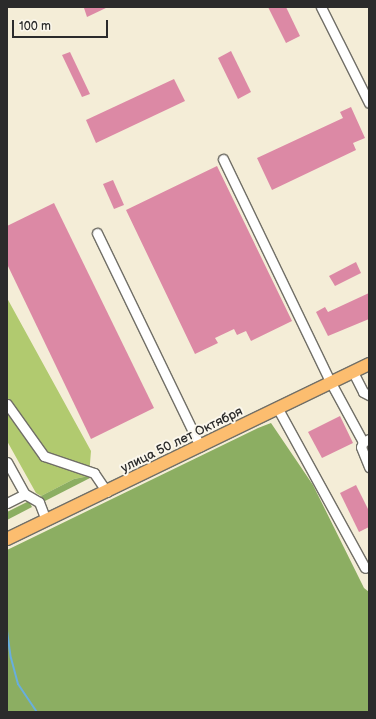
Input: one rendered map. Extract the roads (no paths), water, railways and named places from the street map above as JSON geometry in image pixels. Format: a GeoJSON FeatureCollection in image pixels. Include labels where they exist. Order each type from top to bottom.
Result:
{"type":"FeatureCollection","features":[{"type":"Feature","properties":{"kind":"main road","name":"улица 50 лет Октября"},"geometry":{"type":"LineString","coordinates":[[7,539],[43,512],[107,492],[369,364]]}},
{"type":"Feature","properties":{"kind":"street"},"geometry":{"type":"LineString","coordinates":[[321,7],[369,104]]}},
{"type":"Feature","properties":{"kind":"street"},"geometry":{"type":"LineString","coordinates":[[222,159],[331,383],[366,441],[361,447],[369,468]]}},
{"type":"Feature","properties":{"kind":"street"},"geometry":{"type":"LineString","coordinates":[[97,233],[200,446]]}},
{"type":"Feature","properties":{"kind":"street"},"geometry":{"type":"LineString","coordinates":[[353,372],[363,392],[369,395]]}},
{"type":"Feature","properties":{"kind":"street"},"geometry":{"type":"LineString","coordinates":[[7,404],[44,456],[94,473],[107,492]]}},
{"type":"Feature","properties":{"kind":"street"},"geometry":{"type":"LineString","coordinates":[[278,409],[365,568]]}},
{"type":"Feature","properties":{"kind":"street"},"geometry":{"type":"LineString","coordinates":[[7,462],[25,494],[39,502],[43,512]]}},
{"type":"Feature","properties":{"kind":"street"},"geometry":{"type":"LineString","coordinates":[[7,503],[25,494]]}},
{"type":"Feature","properties":{"kind":"waterway"},"geometry":{"type":"LineString","coordinates":[[7,631],[11,658],[18,684],[37,712]]}}]}
